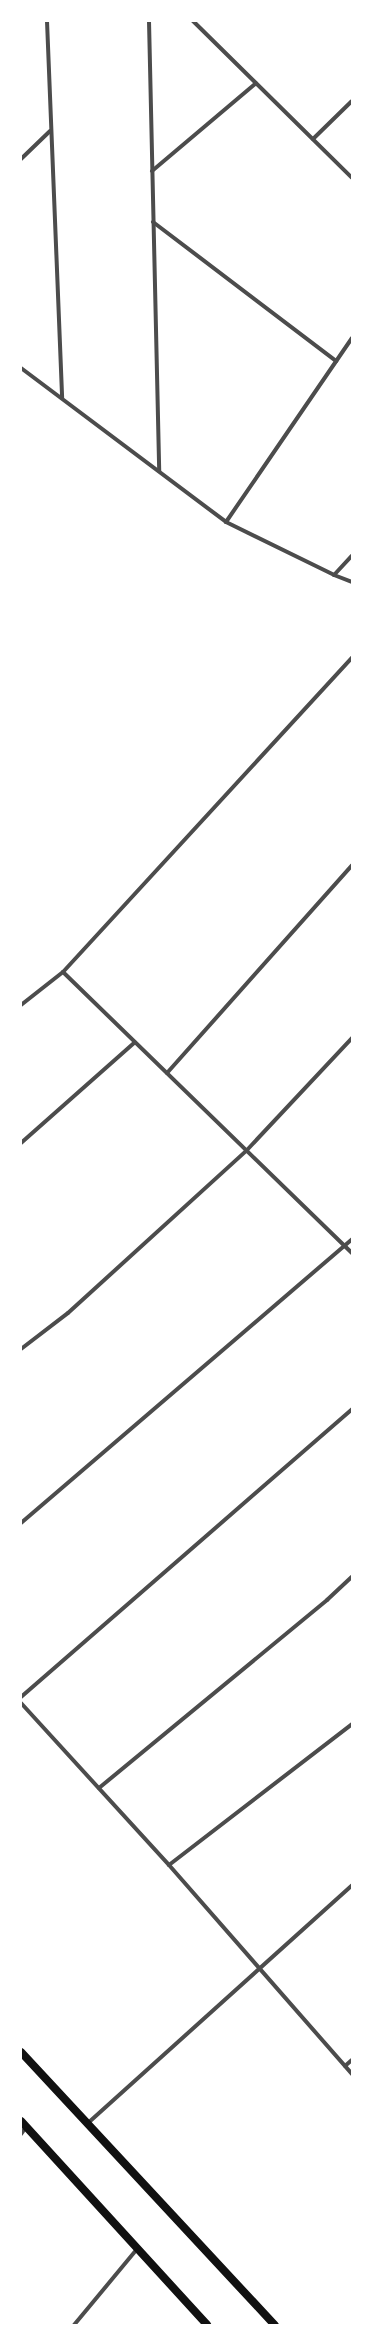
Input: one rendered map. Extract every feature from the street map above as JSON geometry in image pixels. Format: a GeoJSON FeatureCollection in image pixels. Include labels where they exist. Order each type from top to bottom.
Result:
{"type":"FeatureCollection","features":[{"type":"Feature","properties":{"kind":"main road"},"geometry":{"type":"LineString","coordinates":[[21,2052],[275,2325]]}},
{"type":"Feature","properties":{"kind":"main road"},"geometry":{"type":"LineString","coordinates":[[24,2124],[207,2325]]}},
{"type":"Feature","properties":{"kind":"street"},"geometry":{"type":"LineString","coordinates":[[47,21],[50,131],[62,398]]}},
{"type":"Feature","properties":{"kind":"street"},"geometry":{"type":"LineString","coordinates":[[149,21],[159,471]]}},
{"type":"Feature","properties":{"kind":"street"},"geometry":{"type":"LineString","coordinates":[[193,21],[352,178]]}},
{"type":"Feature","properties":{"kind":"street"},"geometry":{"type":"LineString","coordinates":[[152,171],[256,83]]}},
{"type":"Feature","properties":{"kind":"street"},"geometry":{"type":"LineString","coordinates":[[313,139],[352,101]]}},
{"type":"Feature","properties":{"kind":"street"},"geometry":{"type":"LineString","coordinates":[[21,159],[50,131]]}},
{"type":"Feature","properties":{"kind":"street"},"geometry":{"type":"LineString","coordinates":[[153,222],[336,361]]}},
{"type":"Feature","properties":{"kind":"street"},"geometry":{"type":"LineString","coordinates":[[226,522],[352,338]]}},
{"type":"Feature","properties":{"kind":"street"},"geometry":{"type":"LineString","coordinates":[[21,368],[226,522],[334,576],[352,582]]}},
{"type":"Feature","properties":{"kind":"street"},"geometry":{"type":"LineString","coordinates":[[334,576],[352,556]]}},
{"type":"Feature","properties":{"kind":"street"},"geometry":{"type":"LineString","coordinates":[[21,1005],[63,972],[352,658]]}},
{"type":"Feature","properties":{"kind":"street"},"geometry":{"type":"LineString","coordinates":[[167,1073],[352,865]]}},
{"type":"Feature","properties":{"kind":"street"},"geometry":{"type":"LineString","coordinates":[[63,972],[352,1253]]}},
{"type":"Feature","properties":{"kind":"street"},"geometry":{"type":"LineString","coordinates":[[21,1349],[68,1313],[247,1150],[352,1038]]}},
{"type":"Feature","properties":{"kind":"street"},"geometry":{"type":"LineString","coordinates":[[21,1143],[135,1042]]}},
{"type":"Feature","properties":{"kind":"street"},"geometry":{"type":"LineString","coordinates":[[21,1523],[346,1247],[352,1239]]}},
{"type":"Feature","properties":{"kind":"street"},"geometry":{"type":"LineString","coordinates":[[21,1697],[352,1410]]}},
{"type":"Feature","properties":{"kind":"street"},"geometry":{"type":"LineString","coordinates":[[99,1788],[327,1600],[352,1577]]}},
{"type":"Feature","properties":{"kind":"street"},"geometry":{"type":"LineString","coordinates":[[21,1703],[169,1865],[352,2074]]}},
{"type":"Feature","properties":{"kind":"street"},"geometry":{"type":"LineString","coordinates":[[169,1865],[352,1724]]}},
{"type":"Feature","properties":{"kind":"street"},"geometry":{"type":"LineString","coordinates":[[88,2123],[352,1885]]}},
{"type":"Feature","properties":{"kind":"street"},"geometry":{"type":"LineString","coordinates":[[345,2066],[352,2060]]}},
{"type":"Feature","properties":{"kind":"street"},"geometry":{"type":"LineString","coordinates":[[21,2134],[24,2124]]}},
{"type":"Feature","properties":{"kind":"street"},"geometry":{"type":"LineString","coordinates":[[74,2325],[137,2249]]}}]}
